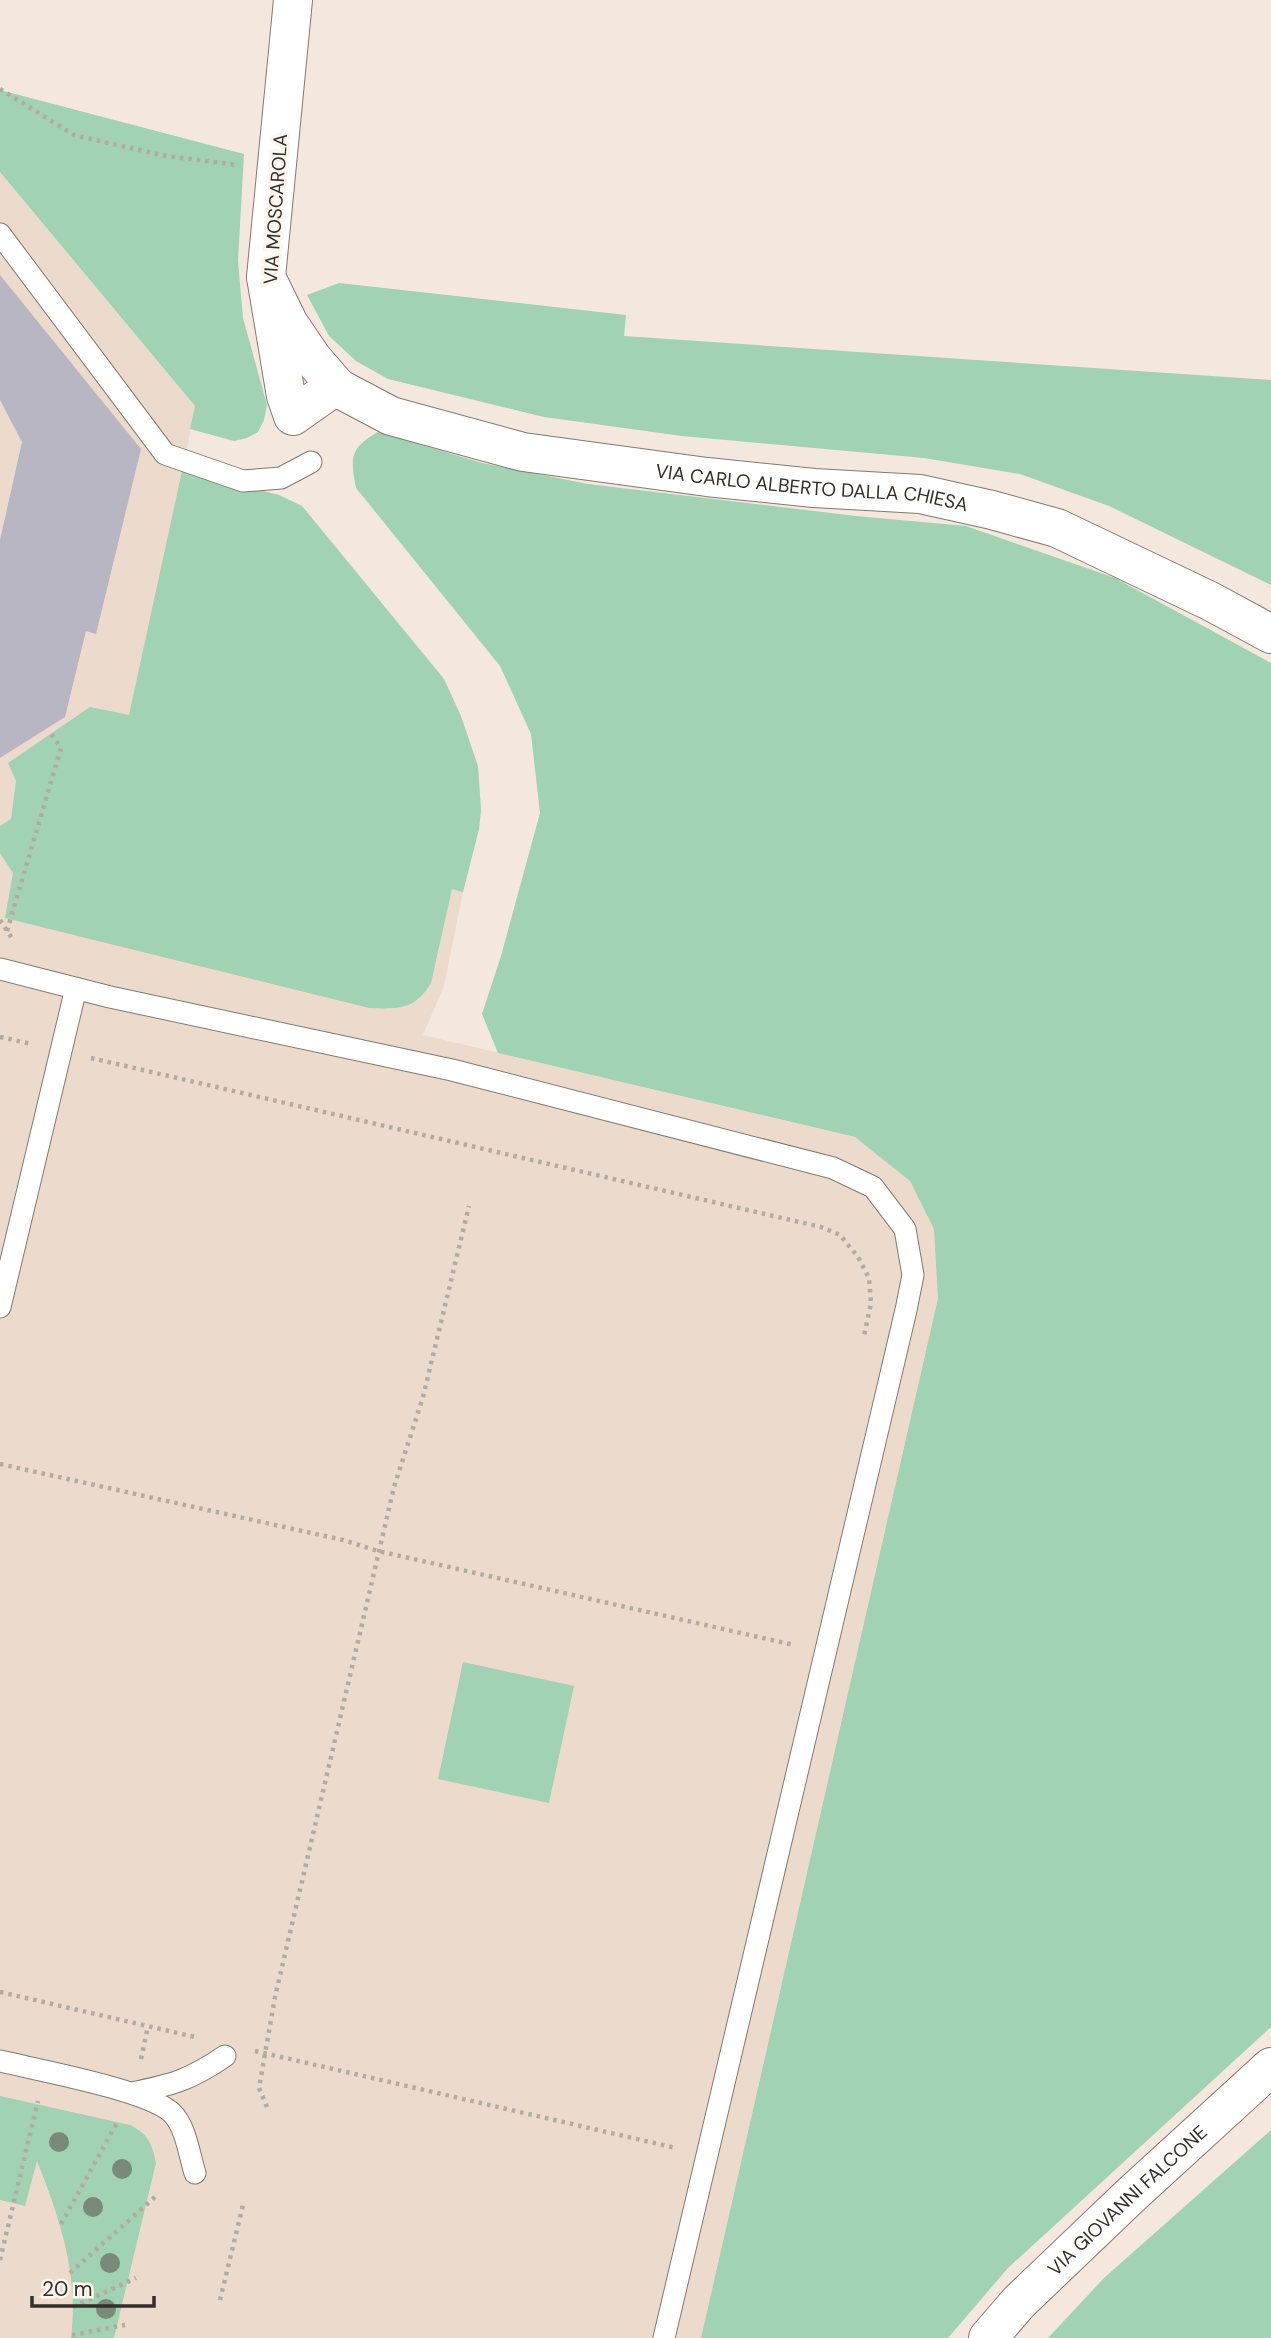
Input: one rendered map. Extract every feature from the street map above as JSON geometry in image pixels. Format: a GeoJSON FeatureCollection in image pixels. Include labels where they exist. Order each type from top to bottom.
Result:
{"type":"FeatureCollection","features":[{"type":"Feature","properties":{"kind":"street","name":"VIA MOSCAROLA"},"geometry":{"type":"LineString","coordinates":[[293,0],[266,277],[286,396],[293,416],[327,392],[338,388]]}},
{"type":"Feature","properties":{"kind":"street","name":"VIA CARLO ALBERTO DALLA CHIESA"},"geometry":{"type":"LineString","coordinates":[[266,277],[289,324],[312,358],[338,388],[391,416],[523,453],[707,477],[814,488],[920,494],[992,510],[1057,528],[1210,601],[1271,634]]}},
{"type":"Feature","properties":{"kind":"street","name":"VIA GIOVANNI FALCONE"},"geometry":{"type":"LineString","coordinates":[[988,2338],[1019,2302],[1271,2067]]}},
{"type":"Feature","properties":{"kind":"lane"},"geometry":{"type":"LineString","coordinates":[[0,234],[165,454],[243,481],[281,478],[311,462]]}},
{"type":"Feature","properties":{"kind":"lane"},"geometry":{"type":"LineString","coordinates":[[0,969],[452,1070],[832,1168],[873,1187],[905,1229],[913,1276],[664,2338]]}},
{"type":"Feature","properties":{"kind":"lane"},"geometry":{"type":"LineString","coordinates":[[0,1307],[76,988]]}},
{"type":"Feature","properties":{"kind":"lane"},"geometry":{"type":"LineString","coordinates":[[131,2093],[171,2085],[202,2072],[225,2056]]}},
{"type":"Feature","properties":{"kind":"lane"},"geometry":{"type":"LineString","coordinates":[[0,2061],[131,2093],[170,2111],[184,2134],[195,2174]]}},
{"type":"Feature","properties":{"kind":"path"},"geometry":{"type":"LineString","coordinates":[[0,89],[74,135],[166,156],[276,170]]}},
{"type":"Feature","properties":{"kind":"path"},"geometry":{"type":"LineString","coordinates":[[7,931],[61,748],[51,734]]}},
{"type":"Feature","properties":{"kind":"path"},"geometry":{"type":"LineString","coordinates":[[0,920],[19,950]]}},
{"type":"Feature","properties":{"kind":"path"},"geometry":{"type":"LineString","coordinates":[[0,1037],[821,1227],[840,1235],[858,1257],[869,1278],[871,1303],[863,1342]]}},
{"type":"Feature","properties":{"kind":"path"},"geometry":{"type":"LineString","coordinates":[[267,2107],[259,2088],[275,1997],[378,1551],[394,1487],[426,1384],[469,1206]]}},
{"type":"Feature","properties":{"kind":"path"},"geometry":{"type":"LineString","coordinates":[[0,1464],[343,1540],[378,1551],[826,1653]]}},
{"type":"Feature","properties":{"kind":"path"},"geometry":{"type":"LineString","coordinates":[[0,1992],[202,2038]]}},
{"type":"Feature","properties":{"kind":"path"},"geometry":{"type":"LineString","coordinates":[[139,2065],[148,2026]]}},
{"type":"Feature","properties":{"kind":"path"},"geometry":{"type":"LineString","coordinates":[[253,2050],[707,2155]]}},
{"type":"Feature","properties":{"kind":"path"},"geometry":{"type":"LineString","coordinates":[[0,2260],[39,2096]]}},
{"type":"Feature","properties":{"kind":"path"},"geometry":{"type":"LineString","coordinates":[[61,2224],[122,2114]]}},
{"type":"Feature","properties":{"kind":"path"},"geometry":{"type":"LineString","coordinates":[[70,2273],[155,2197]]}},
{"type":"Feature","properties":{"kind":"path"},"geometry":{"type":"LineString","coordinates":[[220,2300],[243,2205]]}},
{"type":"Feature","properties":{"kind":"path"},"geometry":{"type":"LineString","coordinates":[[74,2307],[136,2278]]}},
{"type":"Feature","properties":{"kind":"path"},"geometry":{"type":"LineString","coordinates":[[72,2335],[125,2325]]}},
{"type":"Feature","properties":{"kind":"shaded area"},"geometry":{"type":"Polygon","coordinates":[[[0,172],[195,406],[183,471],[279,495],[302,506],[444,679],[478,766],[481,810],[444,986],[423,1035],[972,1165],[938,1298],[701,2338],[0,2338],[0,172]]]}},
{"type":"Feature","properties":{"kind":"green space"},"geometry":{"type":"Polygon","coordinates":[[[0,90],[244,154],[238,261],[243,318],[267,405],[258,432],[234,441],[190,429],[195,406],[0,172],[0,90]]]}},
{"type":"Feature","properties":{"kind":"green space"},"geometry":{"type":"Polygon","coordinates":[[[339,283],[626,315],[624,336],[1271,380],[1271,585],[1109,506],[1020,474],[924,458],[682,436],[544,417],[388,379],[356,361],[329,336],[307,295],[339,283]]]}},
{"type":"Feature","properties":{"kind":"green space"},"geometry":{"type":"Polygon","coordinates":[[[378,432],[482,463],[588,484],[856,516],[966,526],[1115,578],[1271,663],[1271,2027],[1008,2268],[948,2338],[701,2338],[938,1298],[934,1229],[910,1181],[855,1137],[498,1053],[482,1014],[501,956],[540,813],[531,734],[500,666],[356,488],[354,454],[362,443],[378,432]]]}},
{"type":"Feature","properties":{"kind":"green space"},"geometry":{"type":"Polygon","coordinates":[[[182,471],[279,495],[302,506],[444,679],[461,716],[478,766],[481,810],[479,829],[463,892],[452,889],[431,983],[419,998],[405,1006],[369,1008],[5,918],[13,873],[0,853],[0,826],[11,819],[16,781],[8,763],[90,707],[129,715],[182,471]]]}},
{"type":"Feature","properties":{"kind":"green space"},"geometry":{"type":"Polygon","coordinates":[[[463,1662],[574,1686],[549,1803],[438,1779],[463,1662]]]}},
{"type":"Feature","properties":{"kind":"green space"},"geometry":{"type":"Polygon","coordinates":[[[0,2096],[130,2125],[141,2132],[151,2145],[156,2163],[114,2338],[71,2338],[72,2292],[66,2247],[37,2161],[25,2206],[0,2200],[0,2096]]]}},
{"type":"Feature","properties":{"kind":"green space"},"geometry":{"type":"Polygon","coordinates":[[[1271,2130],[1271,2338],[1048,2338],[1104,2278],[1271,2130]]]}},
{"type":"Feature","properties":{"kind":"building"},"geometry":{"type":"Polygon","coordinates":[[[0,275],[141,449],[96,634],[86,631],[65,717],[0,758],[0,540],[22,442],[0,400],[0,275]]]}}]}
